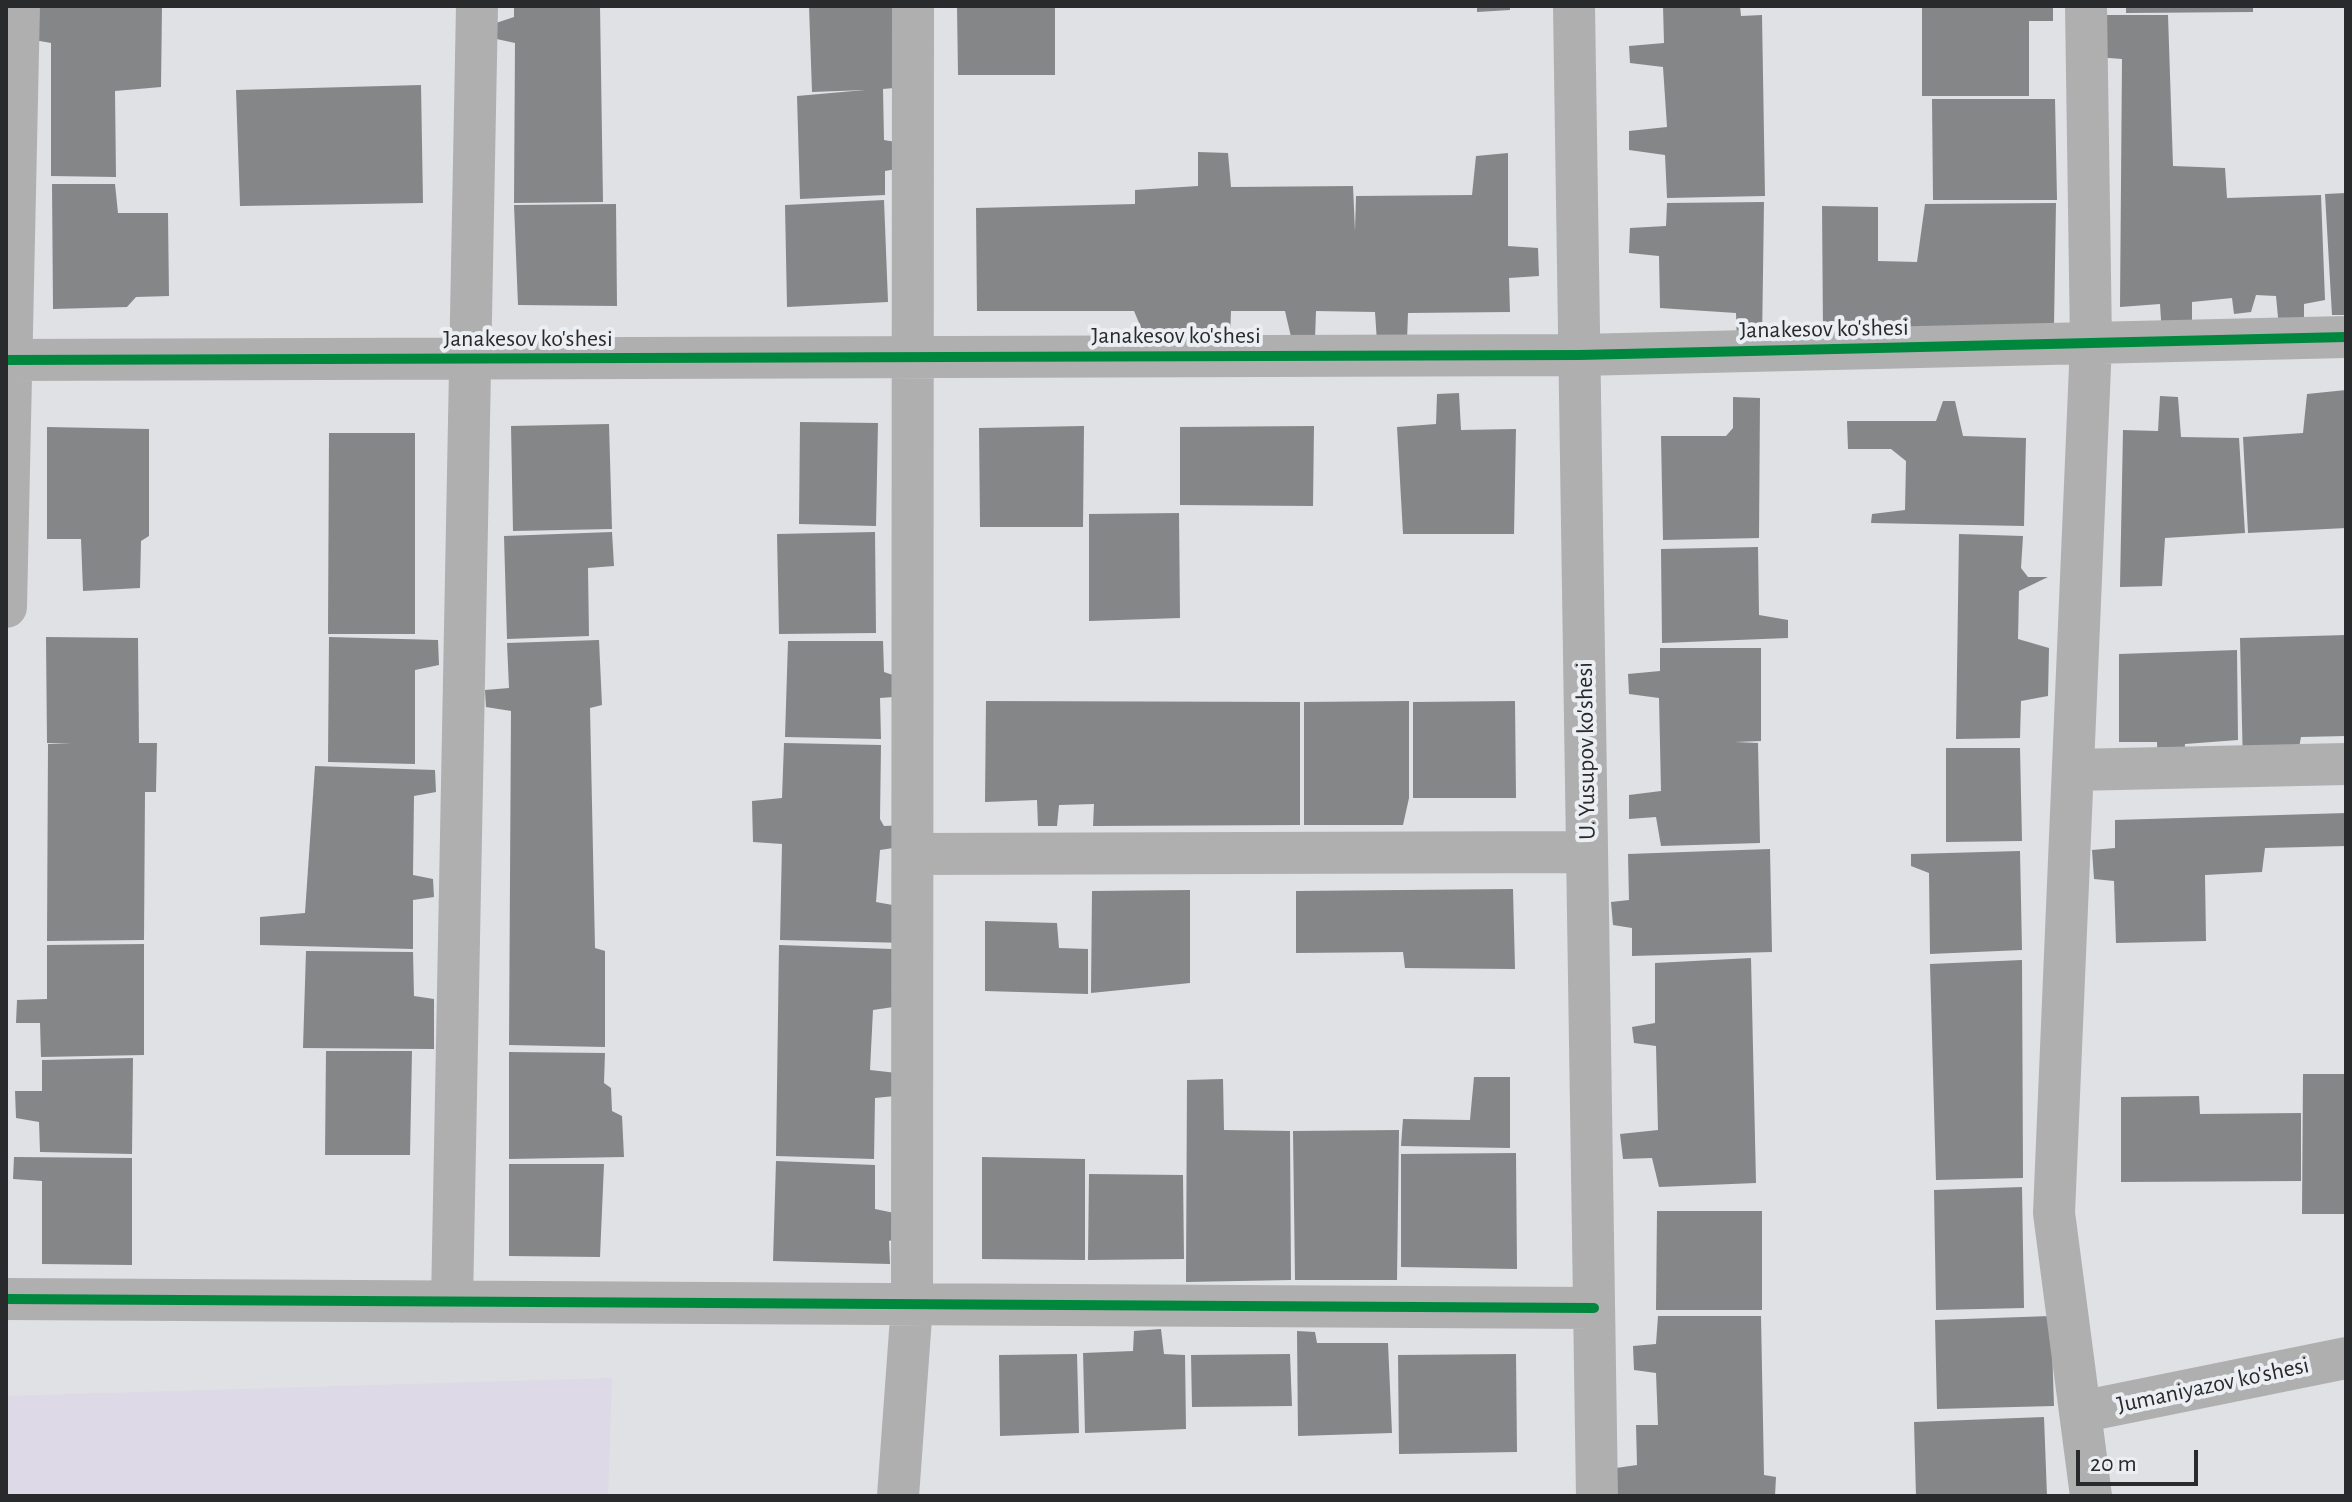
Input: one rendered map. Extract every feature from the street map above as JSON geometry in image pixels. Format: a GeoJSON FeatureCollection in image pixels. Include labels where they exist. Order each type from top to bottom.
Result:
{"type":"FeatureCollection","features":[{"type":"Feature","properties":{"kind":"street"},"geometry":{"type":"LineString","coordinates":[[6,607],[19,6]]}},
{"type":"Feature","properties":{"kind":"street"},"geometry":{"type":"LineString","coordinates":[[452,1302],[477,6]]}},
{"type":"Feature","properties":{"kind":"street"},"geometry":{"type":"LineString","coordinates":[[898,1496],[912,1304],[916,357],[913,6]]}},
{"type":"Feature","properties":{"kind":"street","name":"U. Yusupov ko'shesi"},"geometry":{"type":"LineString","coordinates":[[1574,6],[1597,1496]]}},
{"type":"Feature","properties":{"kind":"street"},"geometry":{"type":"LineString","coordinates":[[2086,6],[2091,343],[2054,1213],[2091,1496]]}},
{"type":"Feature","properties":{"kind":"street","name":"Janakesov ko'shesi"},"geometry":{"type":"LineString","coordinates":[[9,360],[1579,355],[2346,337]]}},
{"type":"Feature","properties":{"kind":"street"},"geometry":{"type":"LineString","coordinates":[[2073,770],[2346,764]]}},
{"type":"Feature","properties":{"kind":"street"},"geometry":{"type":"LineString","coordinates":[[914,854],[1587,852]]}},
{"type":"Feature","properties":{"kind":"street"},"geometry":{"type":"LineString","coordinates":[[6,1299],[1594,1308]]}},
{"type":"Feature","properties":{"kind":"street","name":"Jumaniyazov ko'shesi"},"geometry":{"type":"LineString","coordinates":[[2080,1412],[2346,1358]]}},
{"type":"Feature","properties":{"kind":"shaded area"},"geometry":{"type":"Polygon","coordinates":[[[612,1378],[608,1496],[6,1496],[6,1396],[612,1378]]]}},
{"type":"Feature","properties":{"kind":"building"},"geometry":{"type":"Polygon","coordinates":[[[48,6],[162,6],[161,87],[115,91],[116,177],[51,176],[51,43],[23,38],[23,12],[48,6]]]}},
{"type":"Feature","properties":{"kind":"building"},"geometry":{"type":"Polygon","coordinates":[[[514,6],[600,6],[603,202],[514,203],[515,43],[492,38],[490,25],[514,17],[514,6]]]}},
{"type":"Feature","properties":{"kind":"building"},"geometry":{"type":"Polygon","coordinates":[[[809,6],[892,6],[894,88],[883,89],[884,140],[913,145],[913,166],[885,171],[885,195],[800,199],[797,96],[865,90],[812,92],[809,6]]]}},
{"type":"Feature","properties":{"kind":"building"},"geometry":{"type":"Polygon","coordinates":[[[957,6],[1055,6],[1055,75],[958,75],[957,6]]]}},
{"type":"Feature","properties":{"kind":"building"},"geometry":{"type":"Polygon","coordinates":[[[1477,6],[1510,6],[1510,10],[1477,12],[1477,6]]]}},
{"type":"Feature","properties":{"kind":"building"},"geometry":{"type":"Polygon","coordinates":[[[1663,6],[1740,6],[1741,16],[1762,15],[1765,196],[1667,198],[1665,155],[1629,150],[1629,131],[1667,127],[1663,67],[1630,63],[1629,46],[1664,43],[1663,6]]]}},
{"type":"Feature","properties":{"kind":"building"},"geometry":{"type":"Polygon","coordinates":[[[1922,6],[2053,6],[2053,21],[2029,21],[2029,96],[1922,96],[1922,6]]]}},
{"type":"Feature","properties":{"kind":"building"},"geometry":{"type":"Polygon","coordinates":[[[2126,6],[2253,6],[2253,12],[2126,13],[2126,6]]]}},
{"type":"Feature","properties":{"kind":"building"},"geometry":{"type":"Polygon","coordinates":[[[2096,15],[2168,15],[2173,166],[2225,168],[2227,198],[2321,195],[2325,300],[2304,304],[2304,327],[2279,328],[2276,296],[2256,295],[2251,312],[2234,314],[2232,298],[2192,302],[2192,333],[2162,335],[2160,304],[2120,307],[2122,59],[2096,57],[2096,15]]]}},
{"type":"Feature","properties":{"kind":"building"},"geometry":{"type":"Polygon","coordinates":[[[421,85],[423,203],[240,206],[236,90],[421,85]]]}},
{"type":"Feature","properties":{"kind":"building"},"geometry":{"type":"Polygon","coordinates":[[[1932,99],[2055,99],[2057,200],[1933,200],[1932,99]]]}},
{"type":"Feature","properties":{"kind":"building"},"geometry":{"type":"Polygon","coordinates":[[[1198,152],[1228,153],[1231,187],[1353,186],[1355,231],[1356,196],[1472,195],[1476,156],[1508,153],[1508,246],[1538,248],[1539,276],[1509,278],[1510,312],[1408,313],[1407,341],[1377,342],[1375,312],[1316,311],[1315,339],[1292,341],[1285,311],[1231,311],[1230,336],[1145,337],[1134,311],[977,311],[976,208],[1135,204],[1135,190],[1198,186],[1198,152]]]}},
{"type":"Feature","properties":{"kind":"building"},"geometry":{"type":"Polygon","coordinates":[[[52,184],[115,184],[118,213],[168,213],[169,296],[136,297],[127,307],[53,309],[52,184]]]}},
{"type":"Feature","properties":{"kind":"building"},"geometry":{"type":"Polygon","coordinates":[[[2346,193],[2346,315],[2332,315],[2325,194],[2346,193]]]}},
{"type":"Feature","properties":{"kind":"building"},"geometry":{"type":"Polygon","coordinates":[[[884,200],[888,302],[787,307],[785,205],[884,200]]]}},
{"type":"Feature","properties":{"kind":"building"},"geometry":{"type":"Polygon","coordinates":[[[1764,202],[1762,343],[1737,343],[1736,313],[1660,308],[1659,256],[1629,253],[1630,228],[1666,226],[1667,203],[1764,202]]]}},
{"type":"Feature","properties":{"kind":"building"},"geometry":{"type":"Polygon","coordinates":[[[2056,203],[2054,325],[1823,333],[1822,206],[1878,207],[1878,261],[1917,262],[1925,204],[2056,203]]]}},
{"type":"Feature","properties":{"kind":"building"},"geometry":{"type":"Polygon","coordinates":[[[616,204],[617,306],[518,305],[514,205],[616,204]]]}},
{"type":"Feature","properties":{"kind":"building"},"geometry":{"type":"Polygon","coordinates":[[[2346,390],[2346,528],[2248,533],[2243,437],[2303,433],[2307,394],[2346,390]]]}},
{"type":"Feature","properties":{"kind":"building"},"geometry":{"type":"Polygon","coordinates":[[[1459,393],[1461,430],[1516,429],[1514,534],[1403,534],[1397,427],[1436,424],[1437,394],[1459,393]]]}},
{"type":"Feature","properties":{"kind":"building"},"geometry":{"type":"Polygon","coordinates":[[[2160,396],[2178,397],[2181,437],[2239,438],[2245,533],[2165,538],[2162,586],[2120,587],[2123,430],[2158,431],[2160,396]]]}},
{"type":"Feature","properties":{"kind":"building"},"geometry":{"type":"Polygon","coordinates":[[[1733,397],[1760,398],[1759,538],[1663,540],[1661,436],[1726,436],[1733,428],[1733,397]]]}},
{"type":"Feature","properties":{"kind":"building"},"geometry":{"type":"Polygon","coordinates":[[[1943,401],[1955,401],[1963,436],[2026,438],[2024,526],[1871,523],[1872,514],[1905,510],[1906,461],[1891,449],[1848,449],[1847,421],[1936,421],[1943,401]]]}},
{"type":"Feature","properties":{"kind":"building"},"geometry":{"type":"Polygon","coordinates":[[[800,422],[878,423],[876,526],[799,524],[800,422]]]}},
{"type":"Feature","properties":{"kind":"building"},"geometry":{"type":"Polygon","coordinates":[[[609,424],[612,529],[513,531],[511,426],[609,424]]]}},
{"type":"Feature","properties":{"kind":"building"},"geometry":{"type":"Polygon","coordinates":[[[1084,426],[1083,527],[980,527],[979,428],[1084,426]]]}},
{"type":"Feature","properties":{"kind":"building"},"geometry":{"type":"Polygon","coordinates":[[[1314,426],[1313,506],[1180,505],[1180,427],[1314,426]]]}},
{"type":"Feature","properties":{"kind":"building"},"geometry":{"type":"Polygon","coordinates":[[[47,427],[149,429],[149,536],[141,541],[140,588],[83,591],[81,539],[47,539],[47,427]]]}},
{"type":"Feature","properties":{"kind":"building"},"geometry":{"type":"Polygon","coordinates":[[[329,433],[415,433],[415,634],[328,634],[329,433]]]}},
{"type":"Feature","properties":{"kind":"building"},"geometry":{"type":"Polygon","coordinates":[[[1179,513],[1180,618],[1089,621],[1089,514],[1179,513]]]}},
{"type":"Feature","properties":{"kind":"building"},"geometry":{"type":"Polygon","coordinates":[[[612,532],[614,566],[588,568],[589,636],[507,639],[504,536],[612,532]]]}},
{"type":"Feature","properties":{"kind":"building"},"geometry":{"type":"Polygon","coordinates":[[[875,532],[876,633],[779,634],[777,534],[875,532]]]}},
{"type":"Feature","properties":{"kind":"building"},"geometry":{"type":"Polygon","coordinates":[[[1959,534],[2023,536],[2021,568],[2028,577],[2048,577],[2019,591],[2018,639],[2049,648],[2048,696],[2021,701],[2020,738],[1956,739],[1959,534]]]}},
{"type":"Feature","properties":{"kind":"building"},"geometry":{"type":"Polygon","coordinates":[[[1758,547],[1759,615],[1788,620],[1788,638],[1662,643],[1661,549],[1758,547]]]}},
{"type":"Feature","properties":{"kind":"building"},"geometry":{"type":"Polygon","coordinates":[[[2346,635],[2346,736],[2301,737],[2296,763],[2243,766],[2240,638],[2346,635]]]}},
{"type":"Feature","properties":{"kind":"building"},"geometry":{"type":"Polygon","coordinates":[[[46,637],[138,638],[139,743],[157,743],[156,792],[145,792],[144,940],[47,941],[48,744],[72,744],[47,743],[46,637]]]}},
{"type":"Feature","properties":{"kind":"building"},"geometry":{"type":"Polygon","coordinates":[[[329,637],[438,640],[439,665],[415,670],[415,764],[328,762],[329,637]]]}},
{"type":"Feature","properties":{"kind":"building"},"geometry":{"type":"Polygon","coordinates":[[[599,640],[602,705],[590,708],[595,948],[605,951],[605,1047],[509,1045],[511,711],[486,707],[485,690],[509,688],[507,643],[599,640]]]}},
{"type":"Feature","properties":{"kind":"building"},"geometry":{"type":"Polygon","coordinates":[[[788,641],[883,641],[884,672],[905,679],[906,696],[880,698],[881,739],[785,737],[788,641]]]}},
{"type":"Feature","properties":{"kind":"building"},"geometry":{"type":"Polygon","coordinates":[[[1660,648],[1761,648],[1761,741],[1735,742],[1758,743],[1760,843],[1661,846],[1656,817],[1629,819],[1629,795],[1661,791],[1659,698],[1629,694],[1628,674],[1660,671],[1660,648]]]}},
{"type":"Feature","properties":{"kind":"building"},"geometry":{"type":"Polygon","coordinates":[[[2237,650],[2238,740],[2185,744],[2183,772],[2158,772],[2157,742],[2119,742],[2119,654],[2237,650]]]}},
{"type":"Feature","properties":{"kind":"building"},"geometry":{"type":"Polygon","coordinates":[[[986,701],[1300,702],[1300,825],[1093,826],[1094,804],[1059,805],[1057,826],[1038,826],[1037,800],[985,802],[986,701]]]}},
{"type":"Feature","properties":{"kind":"building"},"geometry":{"type":"Polygon","coordinates":[[[1409,701],[1409,798],[1403,825],[1304,825],[1304,702],[1409,701]]]}},
{"type":"Feature","properties":{"kind":"building"},"geometry":{"type":"Polygon","coordinates":[[[1515,701],[1516,798],[1413,798],[1413,702],[1515,701]]]}},
{"type":"Feature","properties":{"kind":"building"},"geometry":{"type":"Polygon","coordinates":[[[784,743],[881,745],[880,819],[884,826],[906,825],[906,846],[880,850],[876,902],[909,908],[908,943],[780,940],[782,844],[753,842],[752,801],[782,798],[784,743]]]}},
{"type":"Feature","properties":{"kind":"building"},"geometry":{"type":"Polygon","coordinates":[[[1946,748],[2020,748],[2022,841],[1946,842],[1946,748]]]}},
{"type":"Feature","properties":{"kind":"building"},"geometry":{"type":"Polygon","coordinates":[[[315,766],[435,770],[436,792],[414,796],[413,875],[433,879],[434,897],[413,900],[413,949],[260,945],[260,917],[305,913],[315,766]]]}},
{"type":"Feature","properties":{"kind":"building"},"geometry":{"type":"Polygon","coordinates":[[[2346,813],[2346,846],[2265,848],[2262,872],[2205,875],[2206,941],[2116,943],[2114,881],[2094,879],[2092,850],[2115,848],[2115,820],[2346,813]]]}},
{"type":"Feature","properties":{"kind":"building"},"geometry":{"type":"Polygon","coordinates":[[[1770,849],[1772,952],[1632,956],[1632,928],[1613,925],[1611,902],[1629,900],[1628,854],[1770,849]]]}},
{"type":"Feature","properties":{"kind":"building"},"geometry":{"type":"Polygon","coordinates":[[[2020,851],[2022,950],[1930,954],[1929,873],[1911,866],[1911,854],[2020,851]]]}},
{"type":"Feature","properties":{"kind":"building"},"geometry":{"type":"Polygon","coordinates":[[[1513,889],[1515,969],[1405,968],[1403,952],[1296,953],[1296,891],[1513,889]]]}},
{"type":"Feature","properties":{"kind":"building"},"geometry":{"type":"Polygon","coordinates":[[[1190,890],[1190,983],[1091,993],[1092,891],[1190,890]]]}},
{"type":"Feature","properties":{"kind":"building"},"geometry":{"type":"Polygon","coordinates":[[[985,921],[1057,923],[1059,948],[1088,949],[1088,994],[985,991],[985,921]]]}},
{"type":"Feature","properties":{"kind":"building"},"geometry":{"type":"Polygon","coordinates":[[[144,944],[144,1055],[41,1057],[40,1023],[16,1023],[17,1000],[47,999],[47,945],[144,944]]]}},
{"type":"Feature","properties":{"kind":"building"},"geometry":{"type":"Polygon","coordinates":[[[779,945],[892,949],[907,1005],[873,1010],[870,1070],[906,1074],[905,1095],[875,1098],[874,1159],[776,1156],[779,945]]]}},
{"type":"Feature","properties":{"kind":"building"},"geometry":{"type":"Polygon","coordinates":[[[306,951],[413,952],[414,996],[434,999],[434,1049],[303,1048],[306,951]]]}},
{"type":"Feature","properties":{"kind":"building"},"geometry":{"type":"Polygon","coordinates":[[[1751,958],[1756,1183],[1659,1187],[1652,1158],[1623,1159],[1620,1134],[1658,1130],[1656,1046],[1634,1043],[1632,1027],[1655,1023],[1655,963],[1751,958]]]}},
{"type":"Feature","properties":{"kind":"building"},"geometry":{"type":"Polygon","coordinates":[[[2022,960],[2023,1178],[1936,1180],[1930,964],[2022,960]]]}},
{"type":"Feature","properties":{"kind":"building"},"geometry":{"type":"Polygon","coordinates":[[[326,1051],[412,1051],[410,1155],[325,1155],[326,1051]]]}},
{"type":"Feature","properties":{"kind":"building"},"geometry":{"type":"Polygon","coordinates":[[[509,1052],[605,1053],[604,1083],[611,1088],[612,1111],[622,1116],[624,1157],[509,1159],[509,1052]]]}},
{"type":"Feature","properties":{"kind":"building"},"geometry":{"type":"Polygon","coordinates":[[[133,1058],[132,1154],[40,1152],[39,1122],[16,1118],[15,1091],[42,1091],[42,1060],[133,1058]]]}},
{"type":"Feature","properties":{"kind":"building"},"geometry":{"type":"Polygon","coordinates":[[[2303,1074],[2346,1074],[2346,1214],[2302,1214],[2303,1074]]]}},
{"type":"Feature","properties":{"kind":"building"},"geometry":{"type":"Polygon","coordinates":[[[1474,1077],[1510,1077],[1510,1148],[1401,1146],[1403,1119],[1470,1120],[1474,1077]]]}},
{"type":"Feature","properties":{"kind":"building"},"geometry":{"type":"Polygon","coordinates":[[[1223,1079],[1224,1130],[1290,1131],[1291,1280],[1186,1282],[1187,1080],[1223,1079]]]}},
{"type":"Feature","properties":{"kind":"building"},"geometry":{"type":"Polygon","coordinates":[[[2199,1096],[2200,1114],[2301,1113],[2301,1181],[2121,1182],[2121,1097],[2199,1096]]]}},
{"type":"Feature","properties":{"kind":"building"},"geometry":{"type":"Polygon","coordinates":[[[1399,1130],[1397,1280],[1295,1280],[1293,1131],[1399,1130]]]}},
{"type":"Feature","properties":{"kind":"building"},"geometry":{"type":"Polygon","coordinates":[[[1516,1153],[1517,1269],[1401,1267],[1401,1154],[1516,1153]]]}},
{"type":"Feature","properties":{"kind":"building"},"geometry":{"type":"Polygon","coordinates":[[[14,1157],[132,1158],[132,1265],[42,1264],[42,1181],[13,1179],[14,1157]]]}},
{"type":"Feature","properties":{"kind":"building"},"geometry":{"type":"Polygon","coordinates":[[[982,1157],[1085,1159],[1085,1260],[982,1259],[982,1157]]]}},
{"type":"Feature","properties":{"kind":"building"},"geometry":{"type":"Polygon","coordinates":[[[776,1161],[875,1165],[875,1209],[904,1215],[902,1237],[889,1241],[890,1264],[773,1261],[776,1161]]]}},
{"type":"Feature","properties":{"kind":"building"},"geometry":{"type":"Polygon","coordinates":[[[509,1164],[604,1164],[600,1257],[509,1256],[509,1164]]]}},
{"type":"Feature","properties":{"kind":"building"},"geometry":{"type":"Polygon","coordinates":[[[1089,1174],[1183,1175],[1184,1259],[1088,1260],[1089,1174]]]}},
{"type":"Feature","properties":{"kind":"building"},"geometry":{"type":"Polygon","coordinates":[[[2022,1187],[2024,1308],[1936,1310],[1934,1190],[2022,1187]]]}},
{"type":"Feature","properties":{"kind":"building"},"geometry":{"type":"Polygon","coordinates":[[[1657,1211],[1762,1211],[1762,1310],[1656,1310],[1657,1211]]]}},
{"type":"Feature","properties":{"kind":"building"},"geometry":{"type":"Polygon","coordinates":[[[1658,1316],[1761,1316],[1764,1475],[1776,1477],[1775,1496],[1609,1494],[1609,1469],[1637,1465],[1636,1425],[1658,1425],[1656,1373],[1634,1370],[1633,1346],[1656,1344],[1658,1316]]]}},
{"type":"Feature","properties":{"kind":"building"},"geometry":{"type":"Polygon","coordinates":[[[2051,1316],[2054,1406],[1937,1409],[1935,1320],[2051,1316]]]}},
{"type":"Feature","properties":{"kind":"building"},"geometry":{"type":"Polygon","coordinates":[[[1161,1329],[1164,1354],[1185,1355],[1186,1429],[1085,1433],[1083,1353],[1133,1351],[1134,1331],[1161,1329]]]}},
{"type":"Feature","properties":{"kind":"building"},"geometry":{"type":"Polygon","coordinates":[[[1297,1331],[1315,1332],[1317,1343],[1388,1343],[1392,1433],[1298,1436],[1297,1331]]]}},
{"type":"Feature","properties":{"kind":"building"},"geometry":{"type":"Polygon","coordinates":[[[1077,1354],[1079,1433],[1000,1436],[999,1355],[1077,1354]]]}},
{"type":"Feature","properties":{"kind":"building"},"geometry":{"type":"Polygon","coordinates":[[[1290,1354],[1292,1406],[1192,1407],[1191,1355],[1290,1354]]]}},
{"type":"Feature","properties":{"kind":"building"},"geometry":{"type":"Polygon","coordinates":[[[1516,1354],[1517,1452],[1399,1454],[1398,1355],[1516,1354]]]}},
{"type":"Feature","properties":{"kind":"building"},"geometry":{"type":"Polygon","coordinates":[[[2044,1417],[2047,1496],[1916,1496],[1914,1422],[2044,1417]]]}},
{"type":"Feature","properties":{"kind":"cycle path"},"geometry":{"type":"LineString","coordinates":[[6,360],[1579,355],[2346,337]]}},
{"type":"Feature","properties":{"kind":"cycle path"},"geometry":{"type":"LineString","coordinates":[[6,1299],[1594,1308]]}}]}
